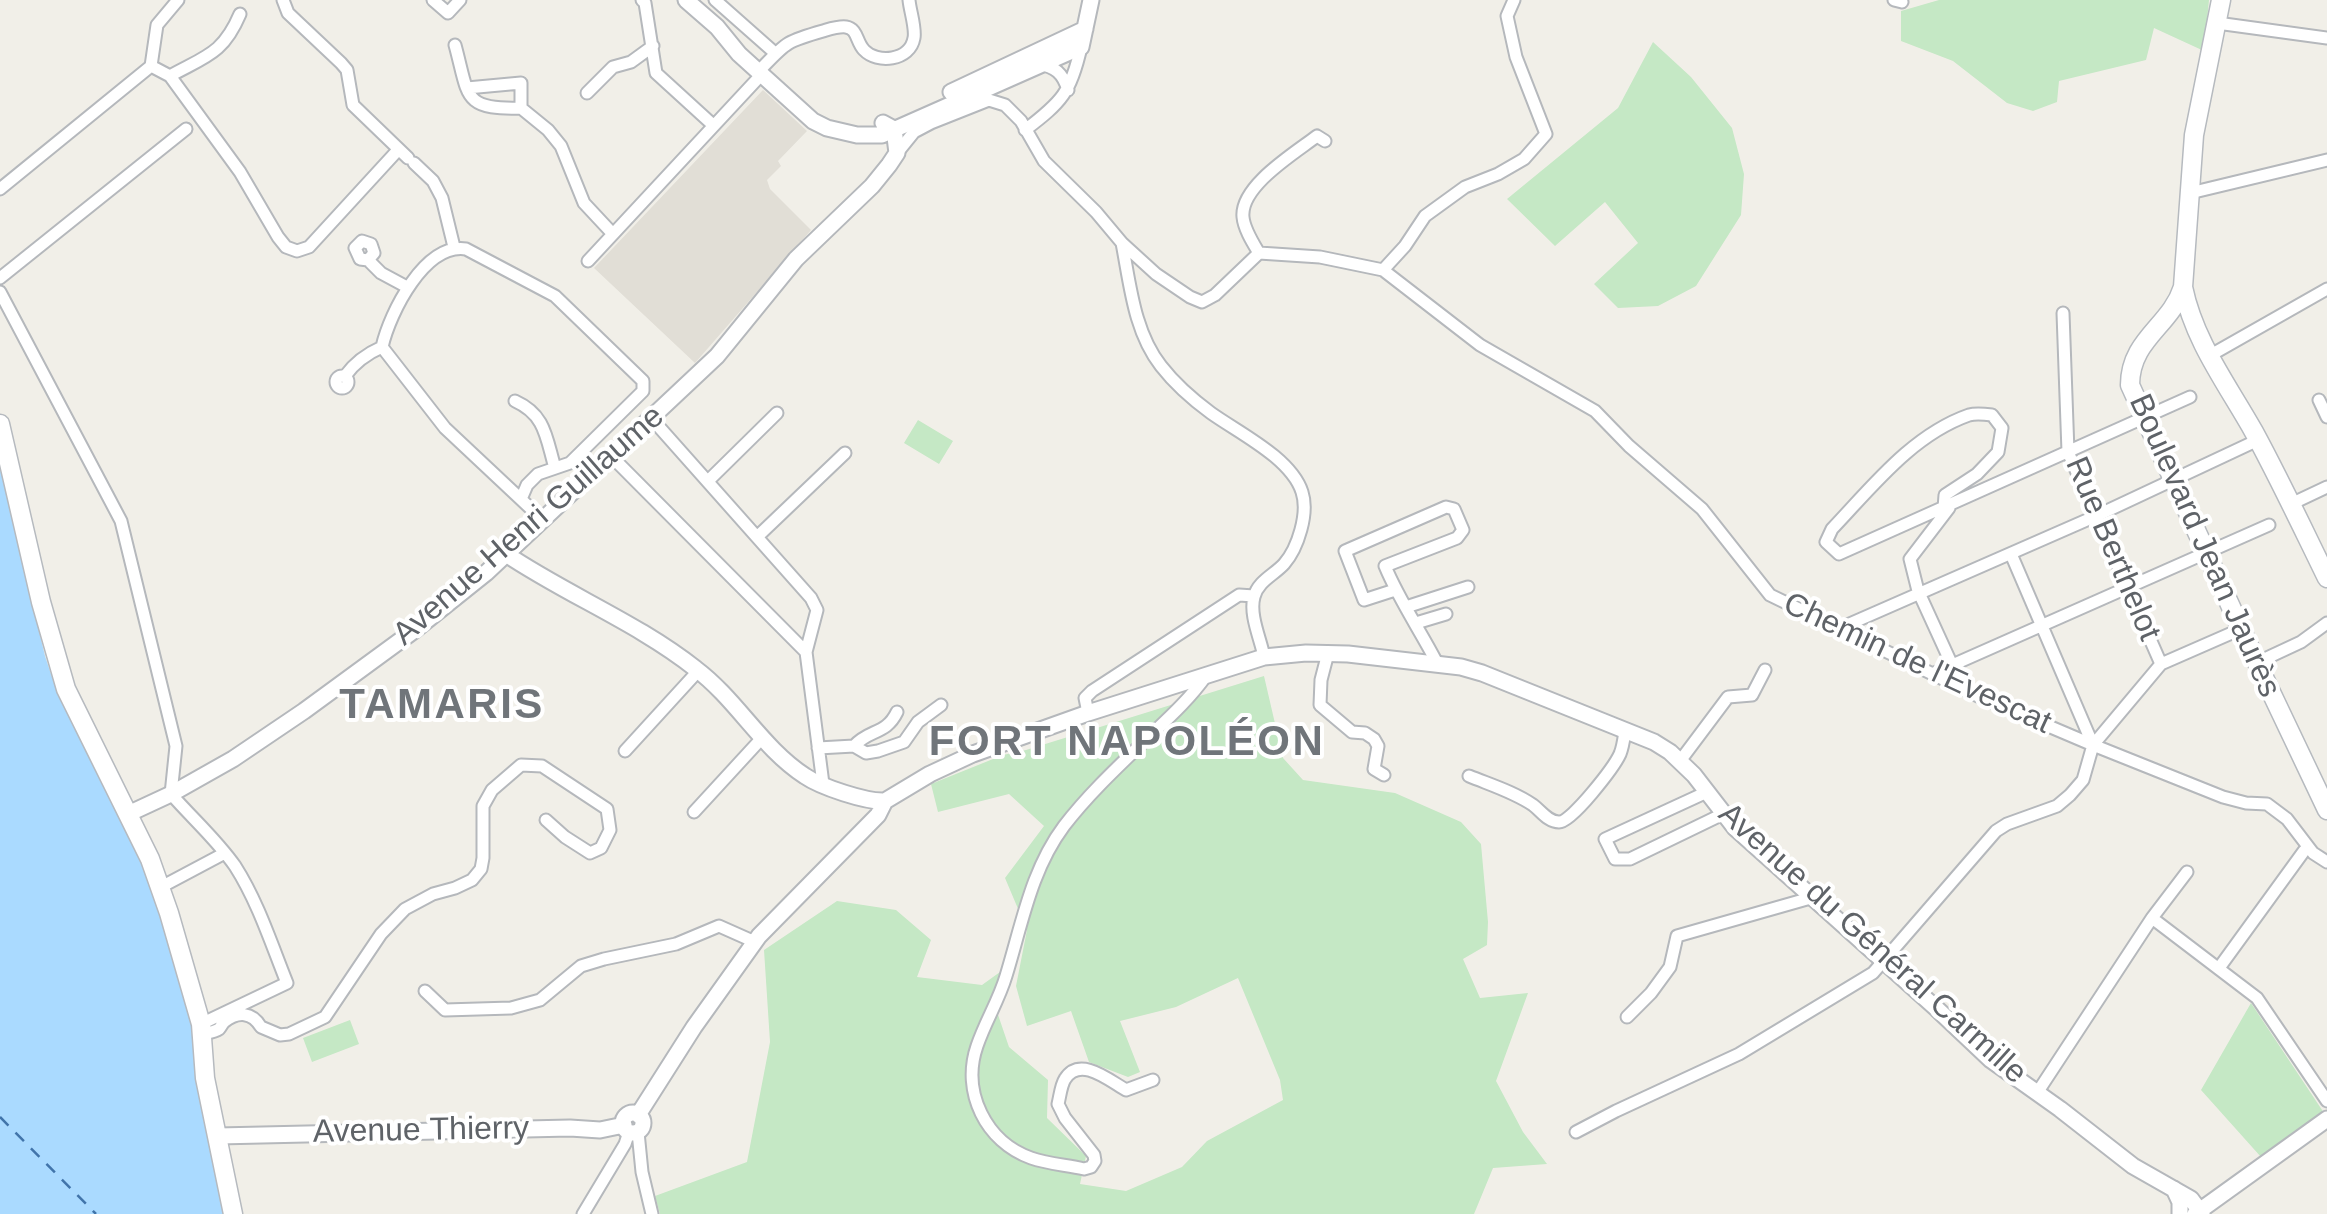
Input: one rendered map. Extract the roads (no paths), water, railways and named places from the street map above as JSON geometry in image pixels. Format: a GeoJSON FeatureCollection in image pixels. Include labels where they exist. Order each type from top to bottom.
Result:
{"type":"FeatureCollection","features":[{"type":"Feature","properties":{"kind":"main road"},"geometry":{"type":"LineString","coordinates":[[2198,338],[2183,286],[2194,135],[2217,23],[2218,0]]}},
{"type":"Feature","properties":{"kind":"main road","name":"Boulevard Jean Jaurès"},"geometry":{"type":"LineString","coordinates":[[2183,286],[2175,305],[2142,345],[2132,367],[2130,386],[2256,663],[2318,771],[2327,810]]}},
{"type":"Feature","properties":{"kind":"main road"},"geometry":{"type":"LineString","coordinates":[[2168,313],[2179,314],[2209,356],[2258,440],[2327,578]]}},
{"type":"Feature","properties":{"kind":"main road"},"geometry":{"type":"LineString","coordinates":[[0,424],[59,670],[161,887],[201,1029],[205,1078],[233,1214]]}},
{"type":"Feature","properties":{"kind":"street"},"geometry":{"type":"LineString","coordinates":[[0,189],[152,66],[157,25],[178,0]]}},
{"type":"Feature","properties":{"kind":"street"},"geometry":{"type":"LineString","coordinates":[[283,0],[288,13],[342,63],[354,106],[433,181],[442,198],[454,247]]}},
{"type":"Feature","properties":{"kind":"street"},"geometry":{"type":"LineString","coordinates":[[433,0],[448,13],[460,0]]}},
{"type":"Feature","properties":{"kind":"street"},"geometry":{"type":"LineString","coordinates":[[642,0],[656,72],[713,124]]}},
{"type":"Feature","properties":{"kind":"street"},"geometry":{"type":"LineString","coordinates":[[686,0],[813,121],[857,135],[887,128],[1082,47]]}},
{"type":"Feature","properties":{"kind":"street"},"geometry":{"type":"LineString","coordinates":[[715,0],[775,53]]}},
{"type":"Feature","properties":{"kind":"street"},"geometry":{"type":"LineString","coordinates":[[588,260],[790,40],[840,26],[850,27],[860,45],[875,58],[899,56],[915,37],[909,0]]}},
{"type":"Feature","properties":{"kind":"street"},"geometry":{"type":"LineString","coordinates":[[1091,0],[1076,71],[1068,90],[1056,107],[1025,130],[1044,161],[1122,243],[1156,274],[1190,297],[1202,302],[1215,295],[1259,253],[1242,218],[1244,202],[1254,187],[1317,136],[1324,141]]}},
{"type":"Feature","properties":{"kind":"street"},"geometry":{"type":"LineString","coordinates":[[1383,270],[1406,246],[1425,216],[1464,187],[1524,160],[1546,134],[1516,56],[1507,16],[1514,0]]}},
{"type":"Feature","properties":{"kind":"street"},"geometry":{"type":"LineString","coordinates":[[170,76],[218,50],[240,14]]}},
{"type":"Feature","properties":{"kind":"street"},"geometry":{"type":"LineString","coordinates":[[2217,23],[2327,38]]}},
{"type":"Feature","properties":{"kind":"street"},"geometry":{"type":"LineString","coordinates":[[887,128],[977,80],[1085,30]]}},
{"type":"Feature","properties":{"kind":"street"},"geometry":{"type":"LineString","coordinates":[[454,45],[476,104],[492,110],[521,108],[548,130],[561,146],[584,203],[612,233]]}},
{"type":"Feature","properties":{"kind":"street"},"geometry":{"type":"LineString","coordinates":[[587,93],[613,68],[632,62],[653,46]]}},
{"type":"Feature","properties":{"kind":"street"},"geometry":{"type":"LineString","coordinates":[[1038,64],[1060,72],[1068,90]]}},
{"type":"Feature","properties":{"kind":"street"},"geometry":{"type":"LineString","coordinates":[[152,66],[170,76],[240,172],[278,237],[297,252],[309,247],[406,157]]}},
{"type":"Feature","properties":{"kind":"street"},"geometry":{"type":"LineString","coordinates":[[467,88],[521,83],[521,108]]}},
{"type":"Feature","properties":{"kind":"street","name":"Avenue Henri Guillaume"},"geometry":{"type":"LineString","coordinates":[[128,814],[233,759],[304,711],[416,629],[506,554],[717,356],[775,283],[879,177],[914,132],[990,100],[1005,105],[1021,120],[1025,130]]}},
{"type":"Feature","properties":{"kind":"street"},"geometry":{"type":"LineString","coordinates":[[887,128],[896,153]]}},
{"type":"Feature","properties":{"kind":"street"},"geometry":{"type":"LineString","coordinates":[[879,177],[887,128]]}},
{"type":"Feature","properties":{"kind":"street"},"geometry":{"type":"LineString","coordinates":[[0,278],[186,130]]}},
{"type":"Feature","properties":{"kind":"street"},"geometry":{"type":"LineString","coordinates":[[2190,193],[2327,160]]}},
{"type":"Feature","properties":{"kind":"street"},"geometry":{"type":"LineString","coordinates":[[1122,243],[1146,344],[1159,364],[1192,398],[1286,466],[1302,489],[1304,516],[1290,554],[1254,596],[1264,657]]}},
{"type":"Feature","properties":{"kind":"street"},"geometry":{"type":"LineString","coordinates":[[382,347],[407,286],[439,254],[454,247],[466,248],[555,296],[643,381],[643,392],[570,463],[524,479],[510,489]]}},
{"type":"Feature","properties":{"kind":"street","name":"Chemin de l'Evescat"},"geometry":{"type":"LineString","coordinates":[[1259,253],[1320,257],[1383,270],[1480,345],[1596,411],[1629,446],[1702,510],[1770,595],[1932,674],[2092,745],[2223,797],[2267,804],[2287,820],[2308,848],[2327,862]]}},
{"type":"Feature","properties":{"kind":"street"},"geometry":{"type":"LineString","coordinates":[[368,260],[381,273],[407,286]]}},
{"type":"Feature","properties":{"kind":"street"},"geometry":{"type":"LineString","coordinates":[[2209,356],[2327,289]]}},
{"type":"Feature","properties":{"kind":"street"},"geometry":{"type":"LineString","coordinates":[[0,292],[120,521],[176,746],[171,794],[225,853],[251,894],[286,983],[201,1029]]}},
{"type":"Feature","properties":{"kind":"street","name":"Rue Berthelot"},"geometry":{"type":"LineString","coordinates":[[2063,313],[2068,452],[2161,664]]}},
{"type":"Feature","properties":{"kind":"street"},"geometry":{"type":"LineString","coordinates":[[345,376],[353,364],[382,347]]}},
{"type":"Feature","properties":{"kind":"street"},"geometry":{"type":"LineString","coordinates":[[382,347],[445,428],[543,520]]}},
{"type":"Feature","properties":{"kind":"street"},"geometry":{"type":"LineString","coordinates":[[1948,506],[1945,495],[1977,474],[1998,452],[2002,428],[1992,415],[1972,414],[1902,456],[1832,529],[1826,542],[1839,554],[1948,506],[2068,452],[2143,417],[2190,397]]}},
{"type":"Feature","properties":{"kind":"street"},"geometry":{"type":"LineString","coordinates":[[2319,400],[2327,418]]}},
{"type":"Feature","properties":{"kind":"street"},"geometry":{"type":"LineString","coordinates":[[515,401],[540,419],[555,468]]}},
{"type":"Feature","properties":{"kind":"street"},"geometry":{"type":"LineString","coordinates":[[709,480],[777,412]]}},
{"type":"Feature","properties":{"kind":"street"},"geometry":{"type":"LineString","coordinates":[[652,419],[812,598],[817,610],[806,652],[823,784]]}},
{"type":"Feature","properties":{"kind":"street"},"geometry":{"type":"LineString","coordinates":[[1838,628],[2096,516],[2258,440]]}},
{"type":"Feature","properties":{"kind":"street"},"geometry":{"type":"LineString","coordinates":[[757,538],[845,453]]}},
{"type":"Feature","properties":{"kind":"street"},"geometry":{"type":"LineString","coordinates":[[612,456],[806,652]]}},
{"type":"Feature","properties":{"kind":"street"},"geometry":{"type":"LineString","coordinates":[[522,499],[527,485],[538,474]]}},
{"type":"Feature","properties":{"kind":"street"},"geometry":{"type":"LineString","coordinates":[[2291,504],[2327,486]]}},
{"type":"Feature","properties":{"kind":"street"},"geometry":{"type":"LineString","coordinates":[[1948,506],[1910,559],[1919,595],[1952,665]]}},
{"type":"Feature","properties":{"kind":"street"},"geometry":{"type":"LineString","coordinates":[[1394,590],[1364,600],[1345,552],[1446,508],[1454,509],[1463,530],[1458,538],[1385,566],[1394,590],[1436,663]]}},
{"type":"Feature","properties":{"kind":"street"},"geometry":{"type":"LineString","coordinates":[[1932,674],[2269,524]]}},
{"type":"Feature","properties":{"kind":"street"},"geometry":{"type":"LineString","coordinates":[[506,554],[699,670],[762,738],[807,778],[871,800],[885,800],[878,815],[755,942],[694,1027],[583,1214]]}},
{"type":"Feature","properties":{"kind":"street"},"geometry":{"type":"LineString","coordinates":[[2010,554],[2092,745]]}},
{"type":"Feature","properties":{"kind":"street"},"geometry":{"type":"LineString","coordinates":[[1406,607],[1468,587]]}},
{"type":"Feature","properties":{"kind":"street"},"geometry":{"type":"LineString","coordinates":[[1088,712],[1086,698],[1092,691],[1239,595],[1254,596]]}},
{"type":"Feature","properties":{"kind":"street"},"geometry":{"type":"LineString","coordinates":[[1416,623],[1446,614]]}},
{"type":"Feature","properties":{"kind":"street"},"geometry":{"type":"LineString","coordinates":[[2256,663],[2302,642],[2327,623]]}},
{"type":"Feature","properties":{"kind":"street"},"geometry":{"type":"LineString","coordinates":[[1576,1132],[1739,1054],[1872,973],[1996,831],[2056,806],[2070,796],[2083,780],[2092,745],[2161,664],[2241,630]]}},
{"type":"Feature","properties":{"kind":"street"},"geometry":{"type":"LineString","coordinates":[[1328,654],[1320,706],[1352,732],[1374,739],[1378,746],[1374,770],[1384,775]]}},
{"type":"Feature","properties":{"kind":"street","name":"Avenue du Général Carmille"},"geometry":{"type":"LineString","coordinates":[[885,800],[974,754],[1088,712],[1264,657],[1348,654],[1436,663],[1482,673],[1662,746],[1680,761],[1723,814],[1991,1060],[2134,1166],[2191,1199],[2199,1213]]}},
{"type":"Feature","properties":{"kind":"street"},"geometry":{"type":"LineString","coordinates":[[625,751],[699,670]]}},
{"type":"Feature","properties":{"kind":"street"},"geometry":{"type":"LineString","coordinates":[[1680,761],[1728,697],[1752,694],[1765,670]]}},
{"type":"Feature","properties":{"kind":"street"},"geometry":{"type":"LineString","coordinates":[[1153,1080],[1126,1090],[1090,1069],[1072,1071],[1065,1079],[1058,1104],[1094,1155],[1090,1168],[1084,1169],[1030,1158],[1003,1141],[984,1122],[972,1090],[976,1049],[1002,992],[1032,884],[1045,856],[1074,814],[1193,694],[1206,676]]}},
{"type":"Feature","properties":{"kind":"street"},"geometry":{"type":"LineString","coordinates":[[818,748],[854,746],[866,753],[878,752],[904,742],[918,722],[941,705]]}},
{"type":"Feature","properties":{"kind":"street"},"geometry":{"type":"LineString","coordinates":[[854,746],[860,739],[890,725],[897,712]]}},
{"type":"Feature","properties":{"kind":"street"},"geometry":{"type":"LineString","coordinates":[[1470,776],[1509,792],[1551,820],[1567,820],[1620,754],[1626,731]]}},
{"type":"Feature","properties":{"kind":"street"},"geometry":{"type":"LineString","coordinates":[[694,812],[762,738]]}},
{"type":"Feature","properties":{"kind":"street"},"geometry":{"type":"LineString","coordinates":[[201,1029],[217,1030],[236,1015],[246,1014],[256,1019],[260,1028],[289,1034],[324,1017],[380,934],[405,909],[472,880],[481,869],[483,806],[492,790],[521,765],[542,766],[606,809],[610,830],[602,848],[590,853],[546,820]]}},
{"type":"Feature","properties":{"kind":"street"},"geometry":{"type":"LineString","coordinates":[[1707,792],[1605,839],[1615,859],[1630,859],[1723,814]]}},
{"type":"Feature","properties":{"kind":"street"},"geometry":{"type":"LineString","coordinates":[[2219,968],[2308,848]]}},
{"type":"Feature","properties":{"kind":"street"},"geometry":{"type":"LineString","coordinates":[[161,887],[225,853]]}},
{"type":"Feature","properties":{"kind":"street"},"geometry":{"type":"LineString","coordinates":[[2037,1093],[2152,918],[2187,872]]}},
{"type":"Feature","properties":{"kind":"street"},"geometry":{"type":"LineString","coordinates":[[1627,1018],[1670,968],[1677,936],[1814,897]]}},
{"type":"Feature","properties":{"kind":"street"},"geometry":{"type":"LineString","coordinates":[[2152,918],[2257,998],[2327,1100]]}},
{"type":"Feature","properties":{"kind":"street"},"geometry":{"type":"LineString","coordinates":[[425,991],[446,1010],[511,1008],[540,1000],[580,966],[676,944],[719,926],[755,942]]}},
{"type":"Feature","properties":{"kind":"street"},"geometry":{"type":"LineString","coordinates":[[2199,1213],[2327,1118]]}},
{"type":"Feature","properties":{"kind":"street"},"geometry":{"type":"LineString","coordinates":[[633,1126],[650,1210]]}},
{"type":"Feature","properties":{"kind":"street","name":"Avenue Thierry"},"geometry":{"type":"LineString","coordinates":[[218,1136],[600,1130],[633,1126]]}},
{"type":"Feature","properties":{"kind":"street"},"geometry":{"type":"LineString","coordinates":[[2174,1188],[2180,1214]]}},
{"type":"Feature","properties":{"kind":"water"},"geometry":{"type":"Polygon","coordinates":[[[0,468],[57,692],[143,864],[191,1016],[195,1076],[223,1214],[0,1214],[0,468]]]}},
{"type":"Feature","properties":{"kind":"district","name":"TAMARIS"},"geometry":{"type":"Point","coordinates":[442,706]}},
{"type":"Feature","properties":{"kind":"district","name":"FORT NAPOLÉON"},"geometry":{"type":"Point","coordinates":[1127,743]}}]}
